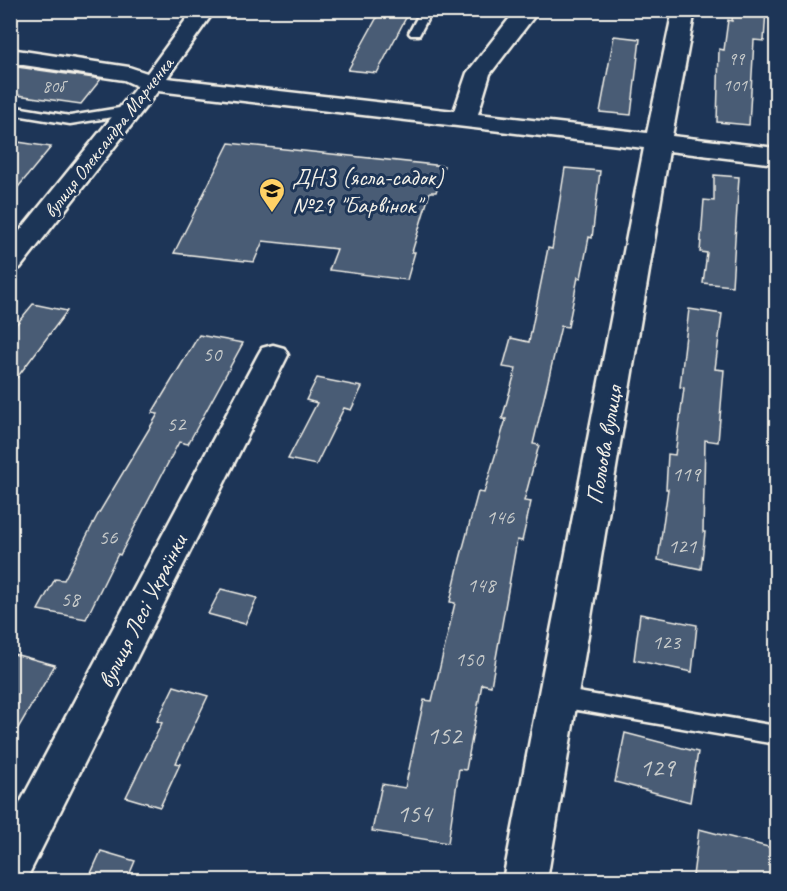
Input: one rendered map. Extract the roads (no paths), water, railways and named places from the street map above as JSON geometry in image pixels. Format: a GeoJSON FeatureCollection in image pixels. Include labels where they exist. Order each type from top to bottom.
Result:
{"type":"FeatureCollection","features":[{"type":"Feature","properties":{"kind":"street","name":"вулиця Олександра Марченка"},"geometry":{"type":"LineString","coordinates":[[10,262],[132,110],[204,10]]}},
{"type":"Feature","properties":{"kind":"street"},"geometry":{"type":"LineString","coordinates":[[464,118],[479,73],[528,10]]}},
{"type":"Feature","properties":{"kind":"street","name":"Польова вулиця"},"geometry":{"type":"LineString","coordinates":[[525,880],[560,698],[657,143],[684,10]]}},
{"type":"Feature","properties":{"kind":"street"},"geometry":{"type":"LineString","coordinates":[[10,56],[129,74],[150,83],[777,156]]}},
{"type":"Feature","properties":{"kind":"street","name":"вулиця Лесі Українки"},"geometry":{"type":"LineString","coordinates":[[10,867],[273,355]]}},
{"type":"Feature","properties":{"kind":"lane"},"geometry":{"type":"LineString","coordinates":[[415,33],[428,10]]}},
{"type":"Feature","properties":{"kind":"lane"},"geometry":{"type":"LineString","coordinates":[[10,110],[70,120],[132,110]]}},
{"type":"Feature","properties":{"kind":"lane"},"geometry":{"type":"LineString","coordinates":[[560,698],[777,735]]}},
{"type":"Feature","properties":{"kind":"place","name":"ДНЗ (ясла-садок) №29 \"Барвінок\""},"geometry":{"type":"Point","coordinates":[272,214]}}]}
